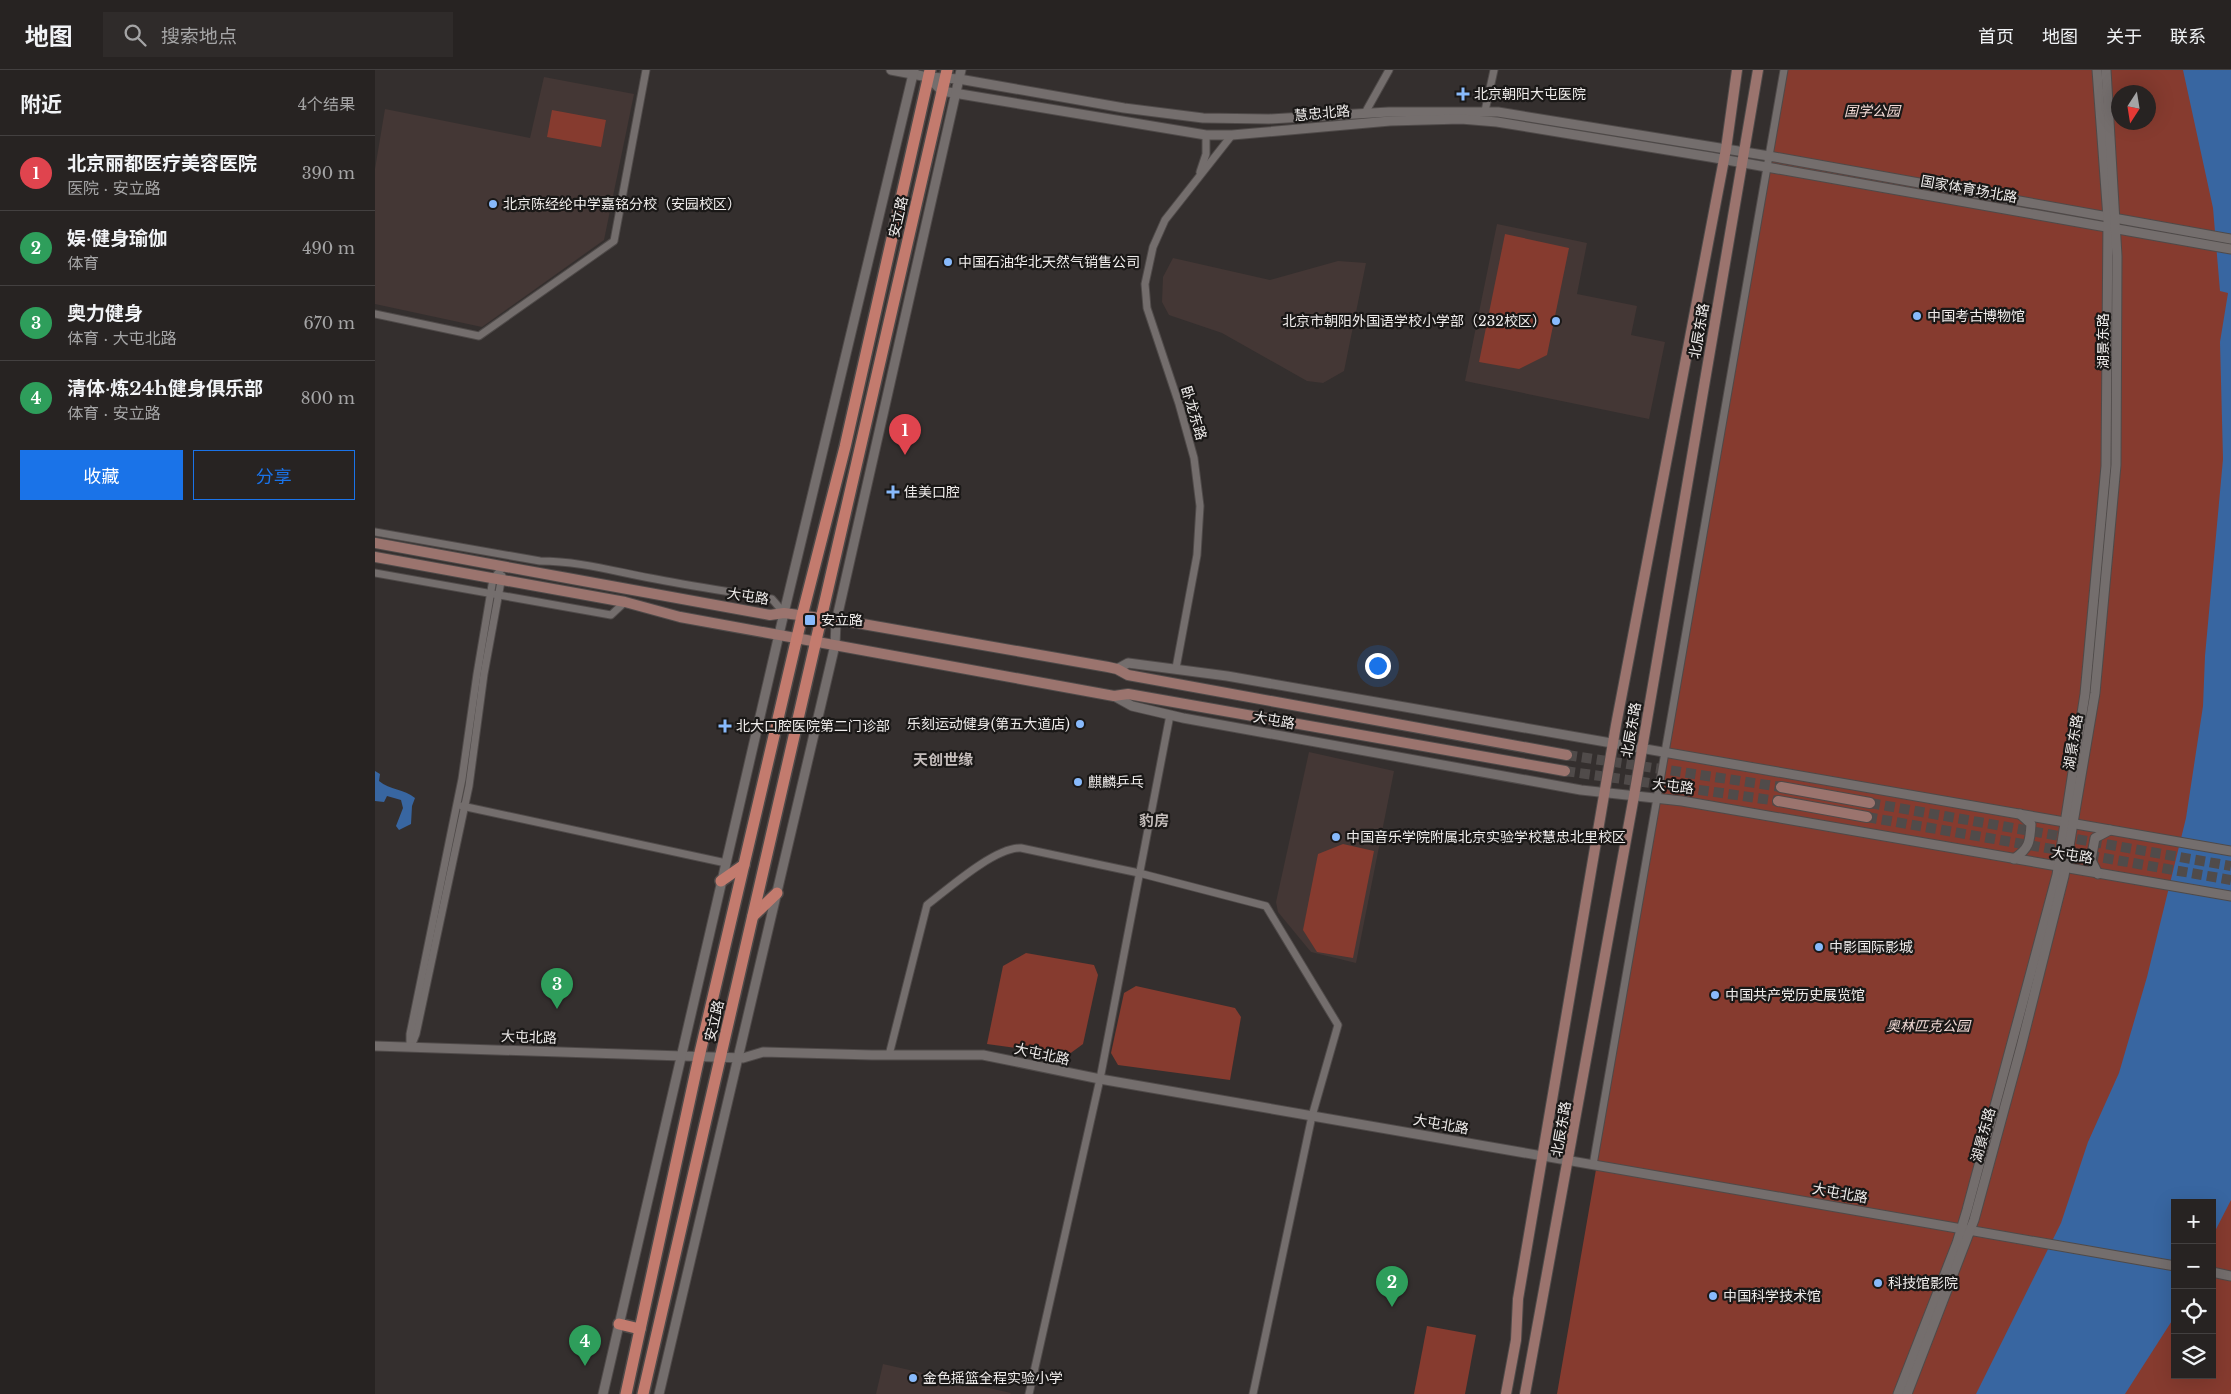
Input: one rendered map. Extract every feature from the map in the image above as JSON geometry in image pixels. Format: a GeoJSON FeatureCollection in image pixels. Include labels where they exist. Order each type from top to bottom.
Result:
{"type":"FeatureCollection","features":[{"type":"Feature","properties":{"kind":"main road","name":"北辰东路"},"geometry":{"type":"LineString","coordinates":[[1506,1394],[1516,1340],[1518,1299],[1544,1156],[1612,743],[1724,160],[1737,70]]}},
{"type":"Feature","properties":{"kind":"main road","name":"北辰东路"},"geometry":{"type":"LineString","coordinates":[[1525,1394],[1569,1161],[1634,796],[1758,70]]}},
{"type":"Feature","properties":{"kind":"main road","name":"安立路"},"geometry":{"type":"LineString","coordinates":[[643,1394],[946,73]]}},
{"type":"Feature","properties":{"kind":"main road","name":"安立路"},"geometry":{"type":"LineString","coordinates":[[627,1394],[699,1057],[802,616],[845,446],[929,74]]}},
{"type":"Feature","properties":{"kind":"main road","name":"大屯路"},"geometry":{"type":"LineString","coordinates":[[375,543],[504,566],[573,581],[770,615],[784,613],[836,622],[857,623],[1117,669],[1128,675],[1567,755]]}},
{"type":"Feature","properties":{"kind":"main road","name":"大屯路"},"geometry":{"type":"LineString","coordinates":[[375,557],[625,602],[680,617],[1114,696],[1128,694],[1565,770]]}},
{"type":"Feature","properties":{"kind":"main road"},"geometry":{"type":"LineString","coordinates":[[1781,787],[1870,803]]}},
{"type":"Feature","properties":{"kind":"main road"},"geometry":{"type":"LineString","coordinates":[[1778,801],[1867,817]]}},
{"type":"Feature","properties":{"kind":"main road"},"geometry":{"type":"LineString","coordinates":[[721,881],[744,865]]}},
{"type":"Feature","properties":{"kind":"main road"},"geometry":{"type":"LineString","coordinates":[[753,916],[777,893]]}},
{"type":"Feature","properties":{"kind":"main road"},"geometry":{"type":"LineString","coordinates":[[619,1324],[640,1329]]}},
{"type":"Feature","properties":{"kind":"street"},"geometry":{"type":"LineString","coordinates":[[375,314],[479,336],[614,241],[646,70]]}},
{"type":"Feature","properties":{"kind":"street","name":"慧忠北路"},"geometry":{"type":"LineString","coordinates":[[891,70],[929,74],[960,74],[1124,108],[1203,118],[1269,119],[1365,113],[1485,111],[1726,149]]}},
{"type":"Feature","properties":{"kind":"street"},"geometry":{"type":"LineString","coordinates":[[1365,113],[1389,70]]}},
{"type":"Feature","properties":{"kind":"street"},"geometry":{"type":"LineString","coordinates":[[1485,111],[1494,70]]}},
{"type":"Feature","properties":{"kind":"street"},"geometry":{"type":"LineString","coordinates":[[1593,1164],[1784,70]]}},
{"type":"Feature","properties":{"kind":"street","name":"湖景东路"},"geometry":{"type":"LineString","coordinates":[[2097,70],[2111,218]]}},
{"type":"Feature","properties":{"kind":"street","name":"湖景东路"},"geometry":{"type":"LineString","coordinates":[[1907,1394],[1971,1230],[2021,1047],[2062,868],[2095,693],[2116,465],[2117,256],[2111,228],[2106,70]]}},
{"type":"Feature","properties":{"kind":"street","name":"安立路"},"geometry":{"type":"LineString","coordinates":[[603,1394],[784,613],[914,72]]}},
{"type":"Feature","properties":{"kind":"street"},"geometry":{"type":"LineString","coordinates":[[929,74],[942,91]]}},
{"type":"Feature","properties":{"kind":"street","name":"安立路"},"geometry":{"type":"LineString","coordinates":[[659,1394],[835,646],[836,622],[960,74]]}},
{"type":"Feature","properties":{"kind":"street","name":"慧忠北路"},"geometry":{"type":"LineString","coordinates":[[942,91],[1206,135],[1232,135],[1390,121],[1479,120],[1724,160]]}},
{"type":"Feature","properties":{"kind":"street","name":"卧龙东路"},"geometry":{"type":"LineString","coordinates":[[1195,181],[1204,164],[1206,135]]}},
{"type":"Feature","properties":{"kind":"street","name":"卧龙东路"},"geometry":{"type":"LineString","coordinates":[[1176,668],[1197,555],[1200,506],[1194,458],[1179,404],[1147,308],[1145,290],[1148,266],[1159,233],[1172,209],[1232,135]]}},
{"type":"Feature","properties":{"kind":"street","name":"国家体育场北路"},"geometry":{"type":"LineString","coordinates":[[1726,149],[1742,158],[1767,167],[2231,249]]}},
{"type":"Feature","properties":{"kind":"street","name":"国家体育场北路"},"geometry":{"type":"LineString","coordinates":[[1724,160],[1769,156],[2231,239]]}},
{"type":"Feature","properties":{"kind":"street"},"geometry":{"type":"LineString","coordinates":[[375,532],[540,561],[563,561],[597,566],[649,578],[772,598],[784,613]]}},
{"type":"Feature","properties":{"kind":"street"},"geometry":{"type":"LineString","coordinates":[[410,1047],[416,1034],[461,806],[497,579],[504,566]]}},
{"type":"Feature","properties":{"kind":"street"},"geometry":{"type":"LineString","coordinates":[[375,573],[611,615],[625,602]]}},
{"type":"Feature","properties":{"kind":"street","name":"大屯路"},"geometry":{"type":"LineString","coordinates":[[1117,669],[1128,663],[1176,668],[2231,851]]}},
{"type":"Feature","properties":{"kind":"street","name":"大屯路"},"geometry":{"type":"LineString","coordinates":[[1114,696],[1132,706],[1169,715],[1604,792],[1658,798],[2231,896]]}},
{"type":"Feature","properties":{"kind":"street"},"geometry":{"type":"LineString","coordinates":[[1029,1394],[1100,1079],[1169,715]]}},
{"type":"Feature","properties":{"kind":"street"},"geometry":{"type":"LineString","coordinates":[[461,806],[726,863]]}},
{"type":"Feature","properties":{"kind":"street"},"geometry":{"type":"LineString","coordinates":[[2013,859],[2027,850],[2031,837],[2031,824],[2019,813]]}},
{"type":"Feature","properties":{"kind":"street"},"geometry":{"type":"LineString","coordinates":[[2098,874],[2091,860],[2095,838],[2110,830]]}},
{"type":"Feature","properties":{"kind":"street"},"geometry":{"type":"LineString","coordinates":[[889,1055],[927,905],[943,891],[1005,850],[1012,848],[1139,874],[1266,906],[1338,1025],[1313,1116],[1253,1394]]}},
{"type":"Feature","properties":{"kind":"street","name":"湖景东路"},"geometry":{"type":"LineString","coordinates":[[1898,1394],[1961,1228],[2062,868]]}},
{"type":"Feature","properties":{"kind":"street","name":"大屯北路"},"geometry":{"type":"LineString","coordinates":[[375,1046],[721,1058],[738,1058],[763,1052],[983,1055],[1100,1079],[2171,1265]]}},
{"type":"Feature","properties":{"kind":"street"},"geometry":{"type":"LineString","coordinates":[[2216,1273],[2231,1276]]}},
{"type":"Feature","properties":{"kind":"shaded area","name":"北京陈经纶中学嘉铭分校（安园校区）"},"geometry":{"type":"Polygon","coordinates":[[[544,77],[634,94],[604,240],[482,327],[375,304],[375,169],[385,109],[530,138],[544,77]]]}},
{"type":"Feature","properties":{"kind":"shaded area","name":"北京市朝阳外国语学校小学部（232校区）"},"geometry":{"type":"Polygon","coordinates":[[[1497,224],[1587,243],[1577,294],[1637,306],[1631,335],[1665,342],[1649,419],[1465,381],[1497,224]]]}},
{"type":"Feature","properties":{"kind":"shaded area"},"geometry":{"type":"Polygon","coordinates":[[[1173,258],[1270,280],[1338,261],[1366,263],[1344,371],[1323,383],[1307,381],[1222,333],[1169,315],[1162,302],[1163,277],[1173,258]]]}},
{"type":"Feature","properties":{"kind":"shaded area","name":"中国音乐学院附属北京实验学校慧忠北里校区"},"geometry":{"type":"Polygon","coordinates":[[[1309,752],[1394,771],[1356,963],[1311,952],[1278,912],[1276,902],[1309,752]]]}},
{"type":"Feature","properties":{"kind":"shaded area","name":"金色摇篮全程实验小学"},"geometry":{"type":"Polygon","coordinates":[[[883,1364],[1011,1393],[876,1394],[883,1364]]]}},
{"type":"Feature","properties":{"kind":"green space","name":"奥林匹克公园"},"geometry":{"type":"Polygon","coordinates":[[[1787,70],[2231,70],[2231,1394],[1557,1394],[1787,70]]]}},
{"type":"Feature","properties":{"kind":"green space"},"geometry":{"type":"Polygon","coordinates":[[[552,110],[606,120],[601,147],[547,137],[552,110]]]}},
{"type":"Feature","properties":{"kind":"green space"},"geometry":{"type":"Polygon","coordinates":[[[1505,234],[1569,248],[1547,355],[1519,369],[1479,362],[1505,234]]]}},
{"type":"Feature","properties":{"kind":"green space"},"geometry":{"type":"Polygon","coordinates":[[[1343,844],[1374,851],[1353,958],[1317,952],[1303,930],[1318,854],[1343,844]]]}},
{"type":"Feature","properties":{"kind":"green space"},"geometry":{"type":"Polygon","coordinates":[[[1026,953],[1094,965],[1098,975],[1083,1044],[1068,1055],[987,1044],[1003,966],[1026,953]]]}},
{"type":"Feature","properties":{"kind":"green space"},"geometry":{"type":"Polygon","coordinates":[[[1136,986],[1235,1008],[1241,1017],[1230,1080],[1118,1065],[1111,1053],[1124,993],[1136,986]]]}},
{"type":"Feature","properties":{"kind":"green space"},"geometry":{"type":"Polygon","coordinates":[[[1427,1326],[1476,1335],[1465,1394],[1414,1394],[1427,1326]]]}},
{"type":"Feature","properties":{"kind":"water"},"geometry":{"type":"Polygon","coordinates":[[[2183,70],[2231,70],[2231,1200],[2216,1229],[2216,1199],[2171,1199],[2171,1322],[2125,1394],[1976,1394],[2061,1223],[2088,1142],[2119,1073],[2147,977],[2186,818],[2203,706],[2205,656],[2223,459],[2220,342],[2228,293],[2220,291],[2213,208],[2183,70]]]}},
{"type":"Feature","properties":{"kind":"water"},"geometry":{"type":"Polygon","coordinates":[[[375,771],[380,774],[379,781],[383,784],[415,798],[412,806],[411,824],[399,830],[396,826],[403,808],[401,800],[387,796],[384,802],[375,801],[375,771]]]}},
{"type":"Feature","properties":{"kind":"tunnel"},"geometry":{"type":"LineString","coordinates":[[1567,755],[1781,787]]}},
{"type":"Feature","properties":{"kind":"tunnel"},"geometry":{"type":"LineString","coordinates":[[1565,771],[1778,801]]}},
{"type":"Feature","properties":{"kind":"tunnel"},"geometry":{"type":"LineString","coordinates":[[1870,803],[2231,866]]}},
{"type":"Feature","properties":{"kind":"tunnel"},"geometry":{"type":"LineString","coordinates":[[1867,817],[2231,880]]}},
{"type":"Feature","properties":{"kind":"place","name":"北京朝阳大屯医院"},"geometry":{"type":"Point","coordinates":[1463,94]}},
{"type":"Feature","properties":{"kind":"place","name":"北京陈经纶中学嘉铭分校（安园校区）"},"geometry":{"type":"Point","coordinates":[493,204]}},
{"type":"Feature","properties":{"kind":"place","name":"中国石油华北天然气销售公司"},"geometry":{"type":"Point","coordinates":[948,262]}},
{"type":"Feature","properties":{"kind":"place","name":"中国考古博物馆"},"geometry":{"type":"Point","coordinates":[1917,316]}},
{"type":"Feature","properties":{"kind":"place","name":"北京市朝阳外国语学校小学部（232校区）"},"geometry":{"type":"Point","coordinates":[1556,321]}},
{"type":"Feature","properties":{"kind":"place","name":"北京丽都医疗美容医院"},"geometry":{"type":"Point","coordinates":[905,455]}},
{"type":"Feature","properties":{"kind":"place","name":"佳美口腔"},"geometry":{"type":"Point","coordinates":[893,492]}},
{"type":"Feature","properties":{"kind":"place","name":"安立路"},"geometry":{"type":"Point","coordinates":[810,620]}},
{"type":"Feature","properties":{"kind":"place","name":"乐刻运动健身(第五大道店)"},"geometry":{"type":"Point","coordinates":[1080,724]}},
{"type":"Feature","properties":{"kind":"place","name":"北大口腔医院第二门诊部"},"geometry":{"type":"Point","coordinates":[725,726]}},
{"type":"Feature","properties":{"kind":"place","name":"麒麟乒乓"},"geometry":{"type":"Point","coordinates":[1078,782]}},
{"type":"Feature","properties":{"kind":"place","name":"中国音乐学院附属北京实验学校慧忠北里校区"},"geometry":{"type":"Point","coordinates":[1336,837]}},
{"type":"Feature","properties":{"kind":"place","name":"中影国际影城"},"geometry":{"type":"Point","coordinates":[1819,947]}},
{"type":"Feature","properties":{"kind":"place","name":"中国共产党历史展览馆"},"geometry":{"type":"Point","coordinates":[1715,995]}},
{"type":"Feature","properties":{"kind":"place","name":"奥力健身"},"geometry":{"type":"Point","coordinates":[557,1009]}},
{"type":"Feature","properties":{"kind":"place","name":"科技馆影院"},"geometry":{"type":"Point","coordinates":[1878,1283]}},
{"type":"Feature","properties":{"kind":"place","name":"中国科学技术馆"},"geometry":{"type":"Point","coordinates":[1713,1296]}},
{"type":"Feature","properties":{"kind":"place","name":"娱·健身瑜伽"},"geometry":{"type":"Point","coordinates":[1392,1307]}},
{"type":"Feature","properties":{"kind":"place","name":"清体·炼24h健身俱乐部"},"geometry":{"type":"Point","coordinates":[585,1366]}},
{"type":"Feature","properties":{"kind":"place","name":"金色摇篮全程实验小学"},"geometry":{"type":"Point","coordinates":[913,1378]}},
{"type":"Feature","properties":{"kind":"district","name":"天创世缘"},"geometry":{"type":"Point","coordinates":[943,760]}},
{"type":"Feature","properties":{"kind":"district","name":"豹房"},"geometry":{"type":"Point","coordinates":[1154,821]}},
{"type":"Feature","properties":{"kind":"park label","name":"国学公园"},"geometry":{"type":"Point","coordinates":[1872,111]}}]}
